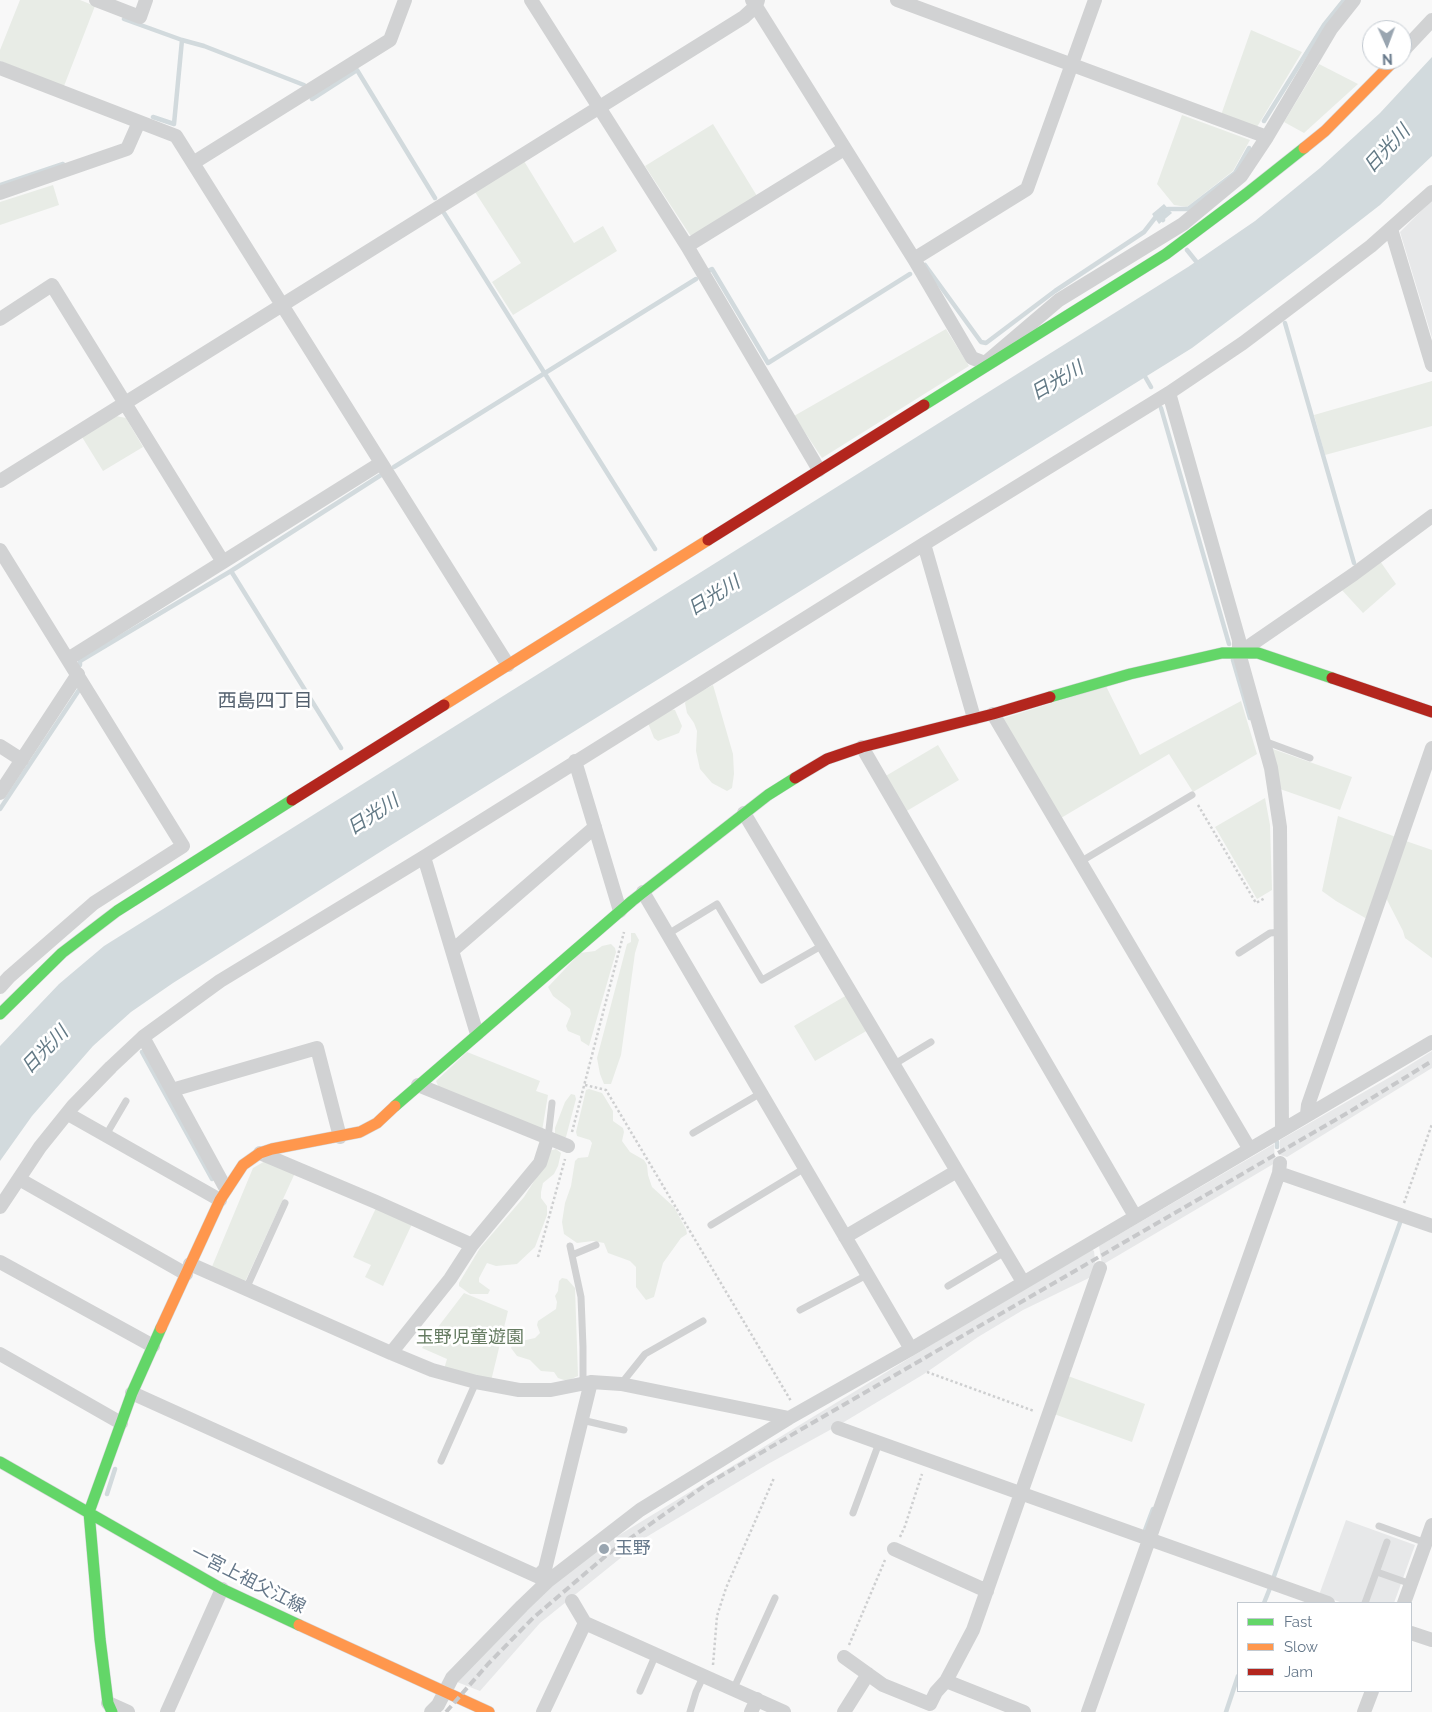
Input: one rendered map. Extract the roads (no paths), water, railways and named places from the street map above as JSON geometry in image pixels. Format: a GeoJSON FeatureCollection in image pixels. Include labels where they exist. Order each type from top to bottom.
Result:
{"type":"FeatureCollection","features":[{"type":"Feature","properties":{"kind":"street"},"geometry":{"type":"LineString","coordinates":[[96,0],[140,17],[146,0]]}},
{"type":"Feature","properties":{"kind":"street"},"geometry":{"type":"LineString","coordinates":[[193,162],[390,40],[404,0]]}},
{"type":"Feature","properties":{"kind":"street"},"geometry":{"type":"LineString","coordinates":[[530,0],[687,246],[819,470]]}},
{"type":"Feature","properties":{"kind":"street"},"geometry":{"type":"LineString","coordinates":[[897,0],[1267,137]]}},
{"type":"Feature","properties":{"kind":"street"},"geometry":{"type":"LineString","coordinates":[[914,259],[1027,189],[1095,0]]}},
{"type":"Feature","properties":{"kind":"street"},"geometry":{"type":"LineString","coordinates":[[0,481],[744,17],[756,2],[844,149],[914,259],[972,358],[985,363],[1059,300],[1183,224],[1241,176],[1267,137],[1331,29],[1354,0]]}},
{"type":"Feature","properties":{"kind":"street"},"geometry":{"type":"LineString","coordinates":[[1412,41],[1432,20]]}},
{"type":"Feature","properties":{"kind":"street"},"geometry":{"type":"LineString","coordinates":[[0,68],[176,136],[508,665]]}},
{"type":"Feature","properties":{"kind":"street"},"geometry":{"type":"LineString","coordinates":[[0,1014],[62,953],[117,911],[1166,254],[1325,131],[1384,70]]}},
{"type":"Feature","properties":{"kind":"street"},"geometry":{"type":"LineString","coordinates":[[0,192],[127,149],[139,122]]}},
{"type":"Feature","properties":{"kind":"street"},"geometry":{"type":"LineString","coordinates":[[687,246],[844,149]]}},
{"type":"Feature","properties":{"kind":"street"},"geometry":{"type":"LineString","coordinates":[[0,1207],[40,1147],[110,1067],[143,1037],[220,981],[424,857],[575,761],[1168,393],[1243,343],[1391,229],[1432,192]]}},
{"type":"Feature","properties":{"kind":"street"},"geometry":{"type":"LineString","coordinates":[[1391,229],[1432,365]]}},
{"type":"Feature","properties":{"kind":"street"},"geometry":{"type":"LineString","coordinates":[[0,319],[52,285],[223,562]]}},
{"type":"Feature","properties":{"kind":"street"},"geometry":{"type":"LineString","coordinates":[[1168,393],[1239,640],[1239,653],[1271,768],[1280,827],[1282,1129]]}},
{"type":"Feature","properties":{"kind":"street"},"geometry":{"type":"LineString","coordinates":[[68,658],[381,463]]}},
{"type":"Feature","properties":{"kind":"street"},"geometry":{"type":"LineString","coordinates":[[1239,653],[1354,574],[1432,516]]}},
{"type":"Feature","properties":{"kind":"street"},"geometry":{"type":"LineString","coordinates":[[924,544],[974,718]]}},
{"type":"Feature","properties":{"kind":"street"},"geometry":{"type":"LineString","coordinates":[[0,550],[183,846],[94,903],[0,987]]}},
{"type":"Feature","properties":{"kind":"street"},"geometry":{"type":"LineString","coordinates":[[128,1712],[110,1708],[89,1512],[132,1393],[223,1194],[243,1165],[260,1153],[272,1148],[340,1137],[360,1132],[377,1123],[418,1085],[643,892],[768,795],[827,759],[862,747],[993,714],[1130,674],[1222,653],[1258,653],[1432,712]]}},
{"type":"Feature","properties":{"kind":"street"},"geometry":{"type":"LineString","coordinates":[[0,793],[78,674]]}},
{"type":"Feature","properties":{"kind":"street"},"geometry":{"type":"LineString","coordinates":[[993,714],[1249,1148]]}},
{"type":"Feature","properties":{"kind":"street"},"geometry":{"type":"LineString","coordinates":[[0,746],[22,760]]}},
{"type":"Feature","properties":{"kind":"street"},"geometry":{"type":"LineString","coordinates":[[862,747],[1135,1216]]}},
{"type":"Feature","properties":{"kind":"street"},"geometry":{"type":"LineString","coordinates":[[1307,1114],[1308,1105],[1432,748]]}},
{"type":"Feature","properties":{"kind":"street"},"geometry":{"type":"LineString","coordinates":[[575,761],[620,911]]}},
{"type":"Feature","properties":{"kind":"street"},"geometry":{"type":"LineString","coordinates":[[744,814],[1023,1282]]}},
{"type":"Feature","properties":{"kind":"street"},"geometry":{"type":"LineString","coordinates":[[453,950],[595,827]]}},
{"type":"Feature","properties":{"kind":"street"},"geometry":{"type":"LineString","coordinates":[[424,857],[477,1034]]}},
{"type":"Feature","properties":{"kind":"street"},"geometry":{"type":"LineString","coordinates":[[643,892],[911,1349]]}},
{"type":"Feature","properties":{"kind":"street"},"geometry":{"type":"LineString","coordinates":[[143,1037],[172,1090],[223,1194]]}},
{"type":"Feature","properties":{"kind":"street"},"geometry":{"type":"LineString","coordinates":[[431,1712],[438,1705],[452,1678],[543,1578],[640,1510],[793,1416],[911,1349],[1249,1148],[1432,1042]]}},
{"type":"Feature","properties":{"kind":"street"},"geometry":{"type":"LineString","coordinates":[[172,1090],[317,1048],[340,1137]]}},
{"type":"Feature","properties":{"kind":"street"},"geometry":{"type":"LineString","coordinates":[[418,1085],[568,1146]]}},
{"type":"Feature","properties":{"kind":"street"},"geometry":{"type":"LineString","coordinates":[[68,1114],[106,1136],[223,1194]]}},
{"type":"Feature","properties":{"kind":"street"},"geometry":{"type":"LineString","coordinates":[[391,1353],[450,1279],[472,1245],[540,1163],[548,1138]]}},
{"type":"Feature","properties":{"kind":"street"},"geometry":{"type":"LineString","coordinates":[[260,1153],[472,1245]]}},
{"type":"Feature","properties":{"kind":"street"},"geometry":{"type":"LineString","coordinates":[[1088,1712],[1280,1168],[1432,1226]]}},
{"type":"Feature","properties":{"kind":"street"},"geometry":{"type":"LineString","coordinates":[[845,1237],[957,1171]]}},
{"type":"Feature","properties":{"kind":"street"},"geometry":{"type":"LineString","coordinates":[[19,1179],[188,1269],[246,1289],[432,1370],[476,1382],[519,1390],[551,1390],[587,1383],[621,1384],[793,1416]]}},
{"type":"Feature","properties":{"kind":"street"},"geometry":{"type":"LineString","coordinates":[[0,1262],[153,1346]]}},
{"type":"Feature","properties":{"kind":"street"},"geometry":{"type":"LineString","coordinates":[[844,1657],[883,1685],[927,1708],[936,1692],[946,1681],[973,1630],[1100,1268]]}},
{"type":"Feature","properties":{"kind":"street"},"geometry":{"type":"LineString","coordinates":[[0,1354],[121,1423]]}},
{"type":"Feature","properties":{"kind":"street"},"geometry":{"type":"LineString","coordinates":[[543,1578],[582,1420],[587,1383]]}},
{"type":"Feature","properties":{"kind":"street"},"geometry":{"type":"LineString","coordinates":[[132,1393],[543,1578]]}},
{"type":"Feature","properties":{"kind":"street"},"geometry":{"type":"LineString","coordinates":[[838,1428],[1021,1495],[1325,1602]]}},
{"type":"Feature","properties":{"kind":"street","name":"一宮上祖父江線"},"geometry":{"type":"LineString","coordinates":[[0,1462],[222,1589],[489,1712]]}},
{"type":"Feature","properties":{"kind":"street"},"geometry":{"type":"LineString","coordinates":[[1404,1602],[1432,1525]]}},
{"type":"Feature","properties":{"kind":"street"},"geometry":{"type":"LineString","coordinates":[[894,1549],[987,1591]]}},
{"type":"Feature","properties":{"kind":"street"},"geometry":{"type":"LineString","coordinates":[[167,1712],[222,1589]]}},
{"type":"Feature","properties":{"kind":"street"},"geometry":{"type":"LineString","coordinates":[[572,1601],[585,1622],[784,1712]]}},
{"type":"Feature","properties":{"kind":"street"},"geometry":{"type":"LineString","coordinates":[[543,1712],[585,1622]]}},
{"type":"Feature","properties":{"kind":"street"},"geometry":{"type":"LineString","coordinates":[[1412,1632],[1432,1640]]}},
{"type":"Feature","properties":{"kind":"street"},"geometry":{"type":"LineString","coordinates":[[844,1712],[868,1674]]}},
{"type":"Feature","properties":{"kind":"street"},"geometry":{"type":"LineString","coordinates":[[946,1681],[1024,1712]]}},
{"type":"Feature","properties":{"kind":"street"},"geometry":{"type":"LineString","coordinates":[[1364,1712],[1372,1692]]}},
{"type":"Feature","properties":{"kind":"street"},"geometry":{"type":"LineString","coordinates":[[751,1712],[757,1699]]}},
{"type":"Feature","properties":{"kind":"lane"},"geometry":{"type":"LineString","coordinates":[[1264,741],[1310,758]]}},
{"type":"Feature","properties":{"kind":"lane"},"geometry":{"type":"LineString","coordinates":[[1080,862],[1192,795]]}},
{"type":"Feature","properties":{"kind":"lane"},"geometry":{"type":"LineString","coordinates":[[668,934],[717,904],[762,980],[823,945]]}},
{"type":"Feature","properties":{"kind":"lane"},"geometry":{"type":"LineString","coordinates":[[1239,953],[1270,933],[1281,932]]}},
{"type":"Feature","properties":{"kind":"lane"},"geometry":{"type":"LineString","coordinates":[[894,1065],[931,1042]]}},
{"type":"Feature","properties":{"kind":"lane"},"geometry":{"type":"LineString","coordinates":[[693,1133],[761,1093]]}},
{"type":"Feature","properties":{"kind":"lane"},"geometry":{"type":"LineString","coordinates":[[106,1136],[126,1101]]}},
{"type":"Feature","properties":{"kind":"lane"},"geometry":{"type":"LineString","coordinates":[[548,1138],[552,1103]]}},
{"type":"Feature","properties":{"kind":"lane"},"geometry":{"type":"LineString","coordinates":[[710,1225],[805,1168]]}},
{"type":"Feature","properties":{"kind":"lane"},"geometry":{"type":"LineString","coordinates":[[246,1289],[285,1203]]}},
{"type":"Feature","properties":{"kind":"lane"},"geometry":{"type":"LineString","coordinates":[[572,1255],[596,1245]]}},
{"type":"Feature","properties":{"kind":"lane"},"geometry":{"type":"LineString","coordinates":[[570,1246],[581,1297],[587,1383]]}},
{"type":"Feature","properties":{"kind":"lane"},"geometry":{"type":"LineString","coordinates":[[948,1286],[1005,1252]]}},
{"type":"Feature","properties":{"kind":"lane"},"geometry":{"type":"LineString","coordinates":[[800,1310],[867,1275]]}},
{"type":"Feature","properties":{"kind":"lane"},"geometry":{"type":"LineString","coordinates":[[621,1384],[645,1354],[703,1321]]}},
{"type":"Feature","properties":{"kind":"lane"},"geometry":{"type":"LineString","coordinates":[[441,1461],[476,1382]]}},
{"type":"Feature","properties":{"kind":"lane"},"geometry":{"type":"LineString","coordinates":[[582,1420],[624,1430]]}},
{"type":"Feature","properties":{"kind":"lane"},"geometry":{"type":"LineString","coordinates":[[853,1513],[879,1443]]}},
{"type":"Feature","properties":{"kind":"lane"},"geometry":{"type":"LineString","coordinates":[[1379,1526],[1426,1543]]}},
{"type":"Feature","properties":{"kind":"lane"},"geometry":{"type":"LineString","coordinates":[[1366,1602],[1387,1542]]}},
{"type":"Feature","properties":{"kind":"lane"},"geometry":{"type":"LineString","coordinates":[[1377,1572],[1411,1584]]}},
{"type":"Feature","properties":{"kind":"lane"},"geometry":{"type":"LineString","coordinates":[[734,1688],[775,1598]]}},
{"type":"Feature","properties":{"kind":"lane"},"geometry":{"type":"LineString","coordinates":[[640,1690],[656,1654]]}},
{"type":"Feature","properties":{"kind":"lane"},"geometry":{"type":"LineString","coordinates":[[690,1712],[696,1692],[708,1677]]}},
{"type":"Feature","properties":{"kind":"water","name":"日光川"},"geometry":{"type":"Polygon","coordinates":[[[1432,57],[1432,156],[1380,205],[1317,254],[1192,348],[388,847],[173,983],[131,1012],[93,1046],[32,1116],[0,1161],[0,1046],[59,984],[104,946],[1188,267],[1255,221],[1320,168],[1380,113],[1432,57]]]}},
{"type":"Feature","properties":{"kind":"water"},"geometry":{"type":"Polygon","coordinates":[[[1164,204],[1172,213],[1159,224],[1152,214],[1164,204]]]}},
{"type":"Feature","properties":{"kind":"waterway"},"geometry":{"type":"LineString","coordinates":[[1264,121],[1324,25],[1344,0]]}},
{"type":"Feature","properties":{"kind":"waterway"},"geometry":{"type":"LineString","coordinates":[[124,19],[204,46],[304,85]]}},
{"type":"Feature","properties":{"kind":"waterway"},"geometry":{"type":"LineString","coordinates":[[153,117],[174,124],[182,40]]}},
{"type":"Feature","properties":{"kind":"waterway"},"geometry":{"type":"LineString","coordinates":[[312,99],[357,70],[435,198]]}},
{"type":"Feature","properties":{"kind":"waterway"},"geometry":{"type":"LineString","coordinates":[[1164,211],[1168,209],[1188,209],[1235,173],[1249,148]]}},
{"type":"Feature","properties":{"kind":"waterway"},"geometry":{"type":"LineString","coordinates":[[0,185],[63,164]]}},
{"type":"Feature","properties":{"kind":"waterway"},"geometry":{"type":"LineString","coordinates":[[444,213],[655,549]]}},
{"type":"Feature","properties":{"kind":"waterway"},"geometry":{"type":"LineString","coordinates":[[925,265],[981,342],[986,343],[1055,291],[1144,232],[1158,214],[1163,220]]}},
{"type":"Feature","properties":{"kind":"waterway"},"geometry":{"type":"LineString","coordinates":[[1187,250],[1199,265]]}},
{"type":"Feature","properties":{"kind":"waterway"},"geometry":{"type":"LineString","coordinates":[[708,271],[712,269],[768,363],[910,274]]}},
{"type":"Feature","properties":{"kind":"waterway"},"geometry":{"type":"LineString","coordinates":[[394,467],[696,279]]}},
{"type":"Feature","properties":{"kind":"waterway"},"geometry":{"type":"LineString","coordinates":[[1285,323],[1354,563]]}},
{"type":"Feature","properties":{"kind":"waterway"},"geometry":{"type":"LineString","coordinates":[[1143,373],[1151,387]]}},
{"type":"Feature","properties":{"kind":"waterway"},"geometry":{"type":"LineString","coordinates":[[1161,408],[1229,644]]}},
{"type":"Feature","properties":{"kind":"waterway"},"geometry":{"type":"LineString","coordinates":[[80,665],[80,661],[231,571],[381,475]]}},
{"type":"Feature","properties":{"kind":"waterway"},"geometry":{"type":"LineString","coordinates":[[231,571],[341,748]]}},
{"type":"Feature","properties":{"kind":"waterway"},"geometry":{"type":"LineString","coordinates":[[1233,660],[1250,718]]}},
{"type":"Feature","properties":{"kind":"waterway"},"geometry":{"type":"LineString","coordinates":[[0,809],[79,690]]}},
{"type":"Feature","properties":{"kind":"waterway"},"geometry":{"type":"LineString","coordinates":[[142,1052],[212,1179]]}},
{"type":"Feature","properties":{"kind":"waterway"},"geometry":{"type":"LineString","coordinates":[[1277,1142],[1277,1147]]}},
{"type":"Feature","properties":{"kind":"waterway"},"geometry":{"type":"LineString","coordinates":[[1273,1579],[1401,1220]]}},
{"type":"Feature","properties":{"kind":"waterway"},"geometry":{"type":"LineString","coordinates":[[107,1494],[115,1469]]}},
{"type":"Feature","properties":{"kind":"waterway"},"geometry":{"type":"LineString","coordinates":[[1144,1533],[1153,1509]]}},
{"type":"Feature","properties":{"kind":"waterway"},"geometry":{"type":"LineString","coordinates":[[1264,1602],[1270,1588]]}},
{"type":"Feature","properties":{"kind":"waterway"},"geometry":{"type":"LineString","coordinates":[[1226,1712],[1237,1679]]}},
{"type":"Feature","properties":{"kind":"railway"},"geometry":{"type":"LineString","coordinates":[[446,1712],[488,1664],[533,1618],[608,1554],[707,1484],[1349,1112],[1432,1061]]}},
{"type":"Feature","properties":{"kind":"place","name":"玉野"},"geometry":{"type":"Point","coordinates":[604,1549]}},
{"type":"Feature","properties":{"kind":"district","name":"西島四丁目"},"geometry":{"type":"Point","coordinates":[265,701]}},
{"type":"Feature","properties":{"kind":"park label","name":"玉野児童遊園"},"geometry":{"type":"Point","coordinates":[470,1338]}}]}
